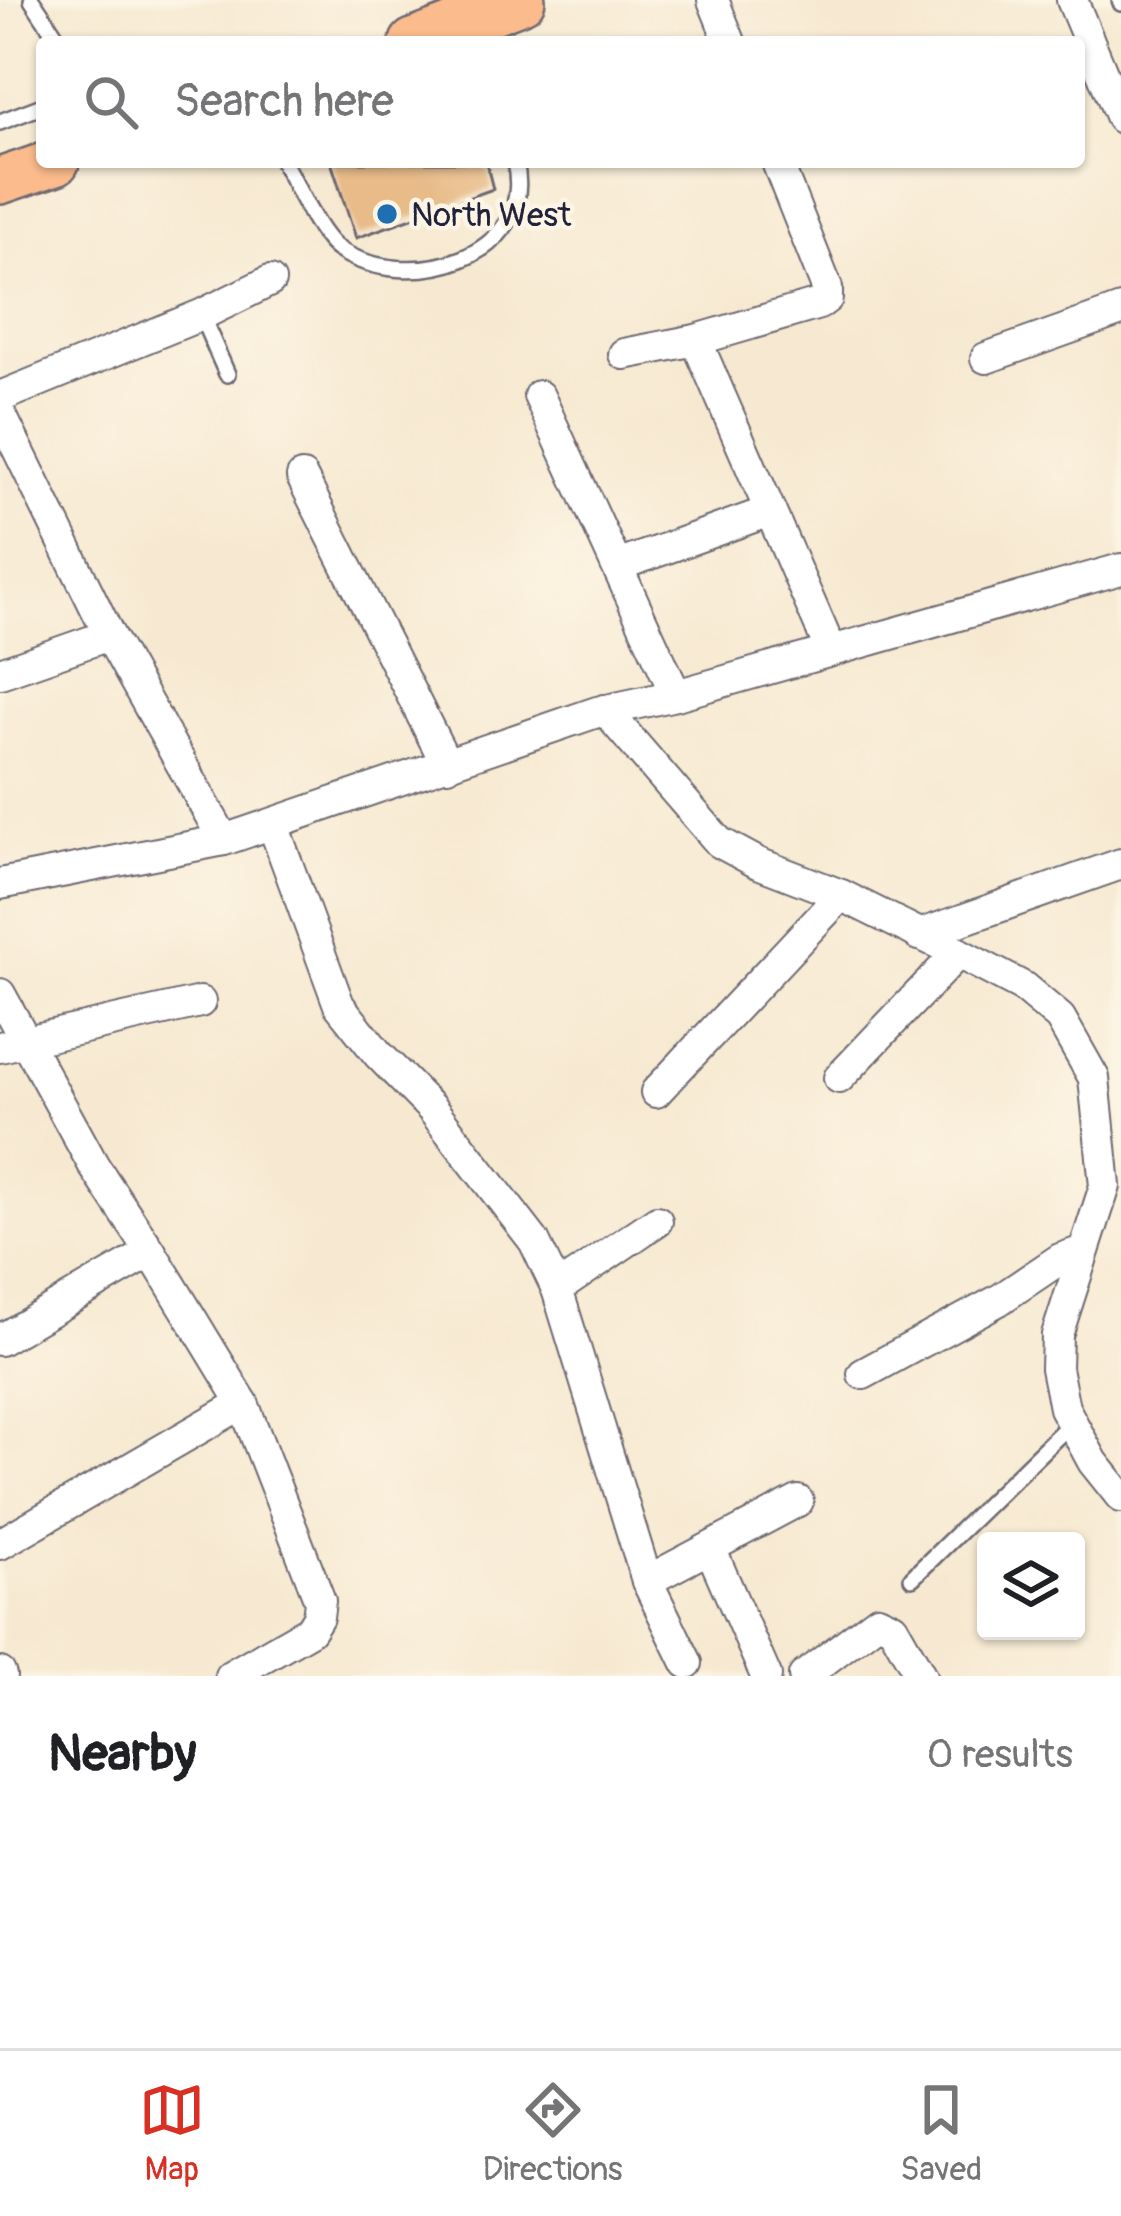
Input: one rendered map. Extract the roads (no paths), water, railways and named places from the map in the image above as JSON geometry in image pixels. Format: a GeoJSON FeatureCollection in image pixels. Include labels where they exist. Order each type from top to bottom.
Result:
{"type":"FeatureCollection","features":[{"type":"Feature","properties":{"kind":"main road"},"geometry":{"type":"LineString","coordinates":[[471,33],[519,0]]}},
{"type":"Feature","properties":{"kind":"main road"},"geometry":{"type":"LineString","coordinates":[[0,181],[38,168]]}},
{"type":"Feature","properties":{"kind":"street"},"geometry":{"type":"LineString","coordinates":[[713,0],[728,36]]}},
{"type":"Feature","properties":{"kind":"street"},"geometry":{"type":"LineString","coordinates":[[1072,0],[1121,118]]}},
{"type":"Feature","properties":{"kind":"street"},"geometry":{"type":"LineString","coordinates":[[624,354],[695,340],[827,298],[779,168]]}},
{"type":"Feature","properties":{"kind":"street"},"geometry":{"type":"LineString","coordinates":[[0,397],[201,315],[270,281]]}},
{"type":"Feature","properties":{"kind":"street"},"geometry":{"type":"LineString","coordinates":[[986,358],[1121,310]]}},
{"type":"Feature","properties":{"kind":"street"},"geometry":{"type":"LineString","coordinates":[[695,340],[831,651]]}},
{"type":"Feature","properties":{"kind":"street"},"geometry":{"type":"LineString","coordinates":[[539,396],[676,695]]}},
{"type":"Feature","properties":{"kind":"street"},"geometry":{"type":"LineString","coordinates":[[0,413],[109,635],[224,840]]}},
{"type":"Feature","properties":{"kind":"street"},"geometry":{"type":"LineString","coordinates":[[302,477],[447,765]]}},
{"type":"Feature","properties":{"kind":"street"},"geometry":{"type":"LineString","coordinates":[[617,566],[770,511]]}},
{"type":"Feature","properties":{"kind":"street"},"geometry":{"type":"LineString","coordinates":[[0,884],[224,840],[605,710],[676,695],[1121,569]]}},
{"type":"Feature","properties":{"kind":"street"},"geometry":{"type":"LineString","coordinates":[[0,673],[109,635]]}},
{"type":"Feature","properties":{"kind":"street"},"geometry":{"type":"LineString","coordinates":[[605,710],[719,842],[758,863],[842,895],[958,953],[1023,987],[1060,1018],[1094,1078],[1113,1181],[1083,1250],[1057,1335],[1056,1368],[1064,1408],[1093,1462],[1121,1497]]}},
{"type":"Feature","properties":{"kind":"street"},"geometry":{"type":"LineString","coordinates":[[273,825],[339,1005],[431,1109],[534,1241],[557,1289],[647,1581],[687,1664]]}},
{"type":"Feature","properties":{"kind":"street"},"geometry":{"type":"LineString","coordinates":[[919,935],[1121,864]]}},
{"type":"Feature","properties":{"kind":"street"},"geometry":{"type":"LineString","coordinates":[[656,1092],[842,895]]}},
{"type":"Feature","properties":{"kind":"street"},"geometry":{"type":"LineString","coordinates":[[839,1078],[958,953]]}},
{"type":"Feature","properties":{"kind":"street"},"geometry":{"type":"LineString","coordinates":[[0,994],[12,1045],[151,1252],[243,1403],[320,1601],[310,1630],[230,1676]]}},
{"type":"Feature","properties":{"kind":"street"},"geometry":{"type":"LineString","coordinates":[[12,1045],[200,1002]]}},
{"type":"Feature","properties":{"kind":"street"},"geometry":{"type":"LineString","coordinates":[[557,1289],[657,1221]]}},
{"type":"Feature","properties":{"kind":"street"},"geometry":{"type":"LineString","coordinates":[[863,1375],[999,1300],[1060,1258],[1083,1250]]}},
{"type":"Feature","properties":{"kind":"street"},"geometry":{"type":"LineString","coordinates":[[0,1340],[151,1252]]}},
{"type":"Feature","properties":{"kind":"street"},"geometry":{"type":"LineString","coordinates":[[0,1544],[243,1403]]}},
{"type":"Feature","properties":{"kind":"street"},"geometry":{"type":"LineString","coordinates":[[647,1581],[798,1501]]}},
{"type":"Feature","properties":{"kind":"street"},"geometry":{"type":"LineString","coordinates":[[710,1548],[766,1676]]}},
{"type":"Feature","properties":{"kind":"street"},"geometry":{"type":"LineString","coordinates":[[804,1676],[878,1620],[893,1627],[921,1676]]}},
{"type":"Feature","properties":{"kind":"lane"},"geometry":{"type":"LineString","coordinates":[[32,0],[56,36]]}},
{"type":"Feature","properties":{"kind":"lane"},"geometry":{"type":"LineString","coordinates":[[0,122],[36,108]]}},
{"type":"Feature","properties":{"kind":"lane"},"geometry":{"type":"LineString","coordinates":[[287,168],[334,247],[377,267],[418,271],[458,261],[509,225],[520,184],[516,168]]}},
{"type":"Feature","properties":{"kind":"lane"},"geometry":{"type":"LineString","coordinates":[[201,315],[226,374]]}},
{"type":"Feature","properties":{"kind":"lane"},"geometry":{"type":"LineString","coordinates":[[912,1578],[1072,1422]]}},
{"type":"Feature","properties":{"kind":"place","name":"North West"},"geometry":{"type":"Point","coordinates":[387,214]}}]}
